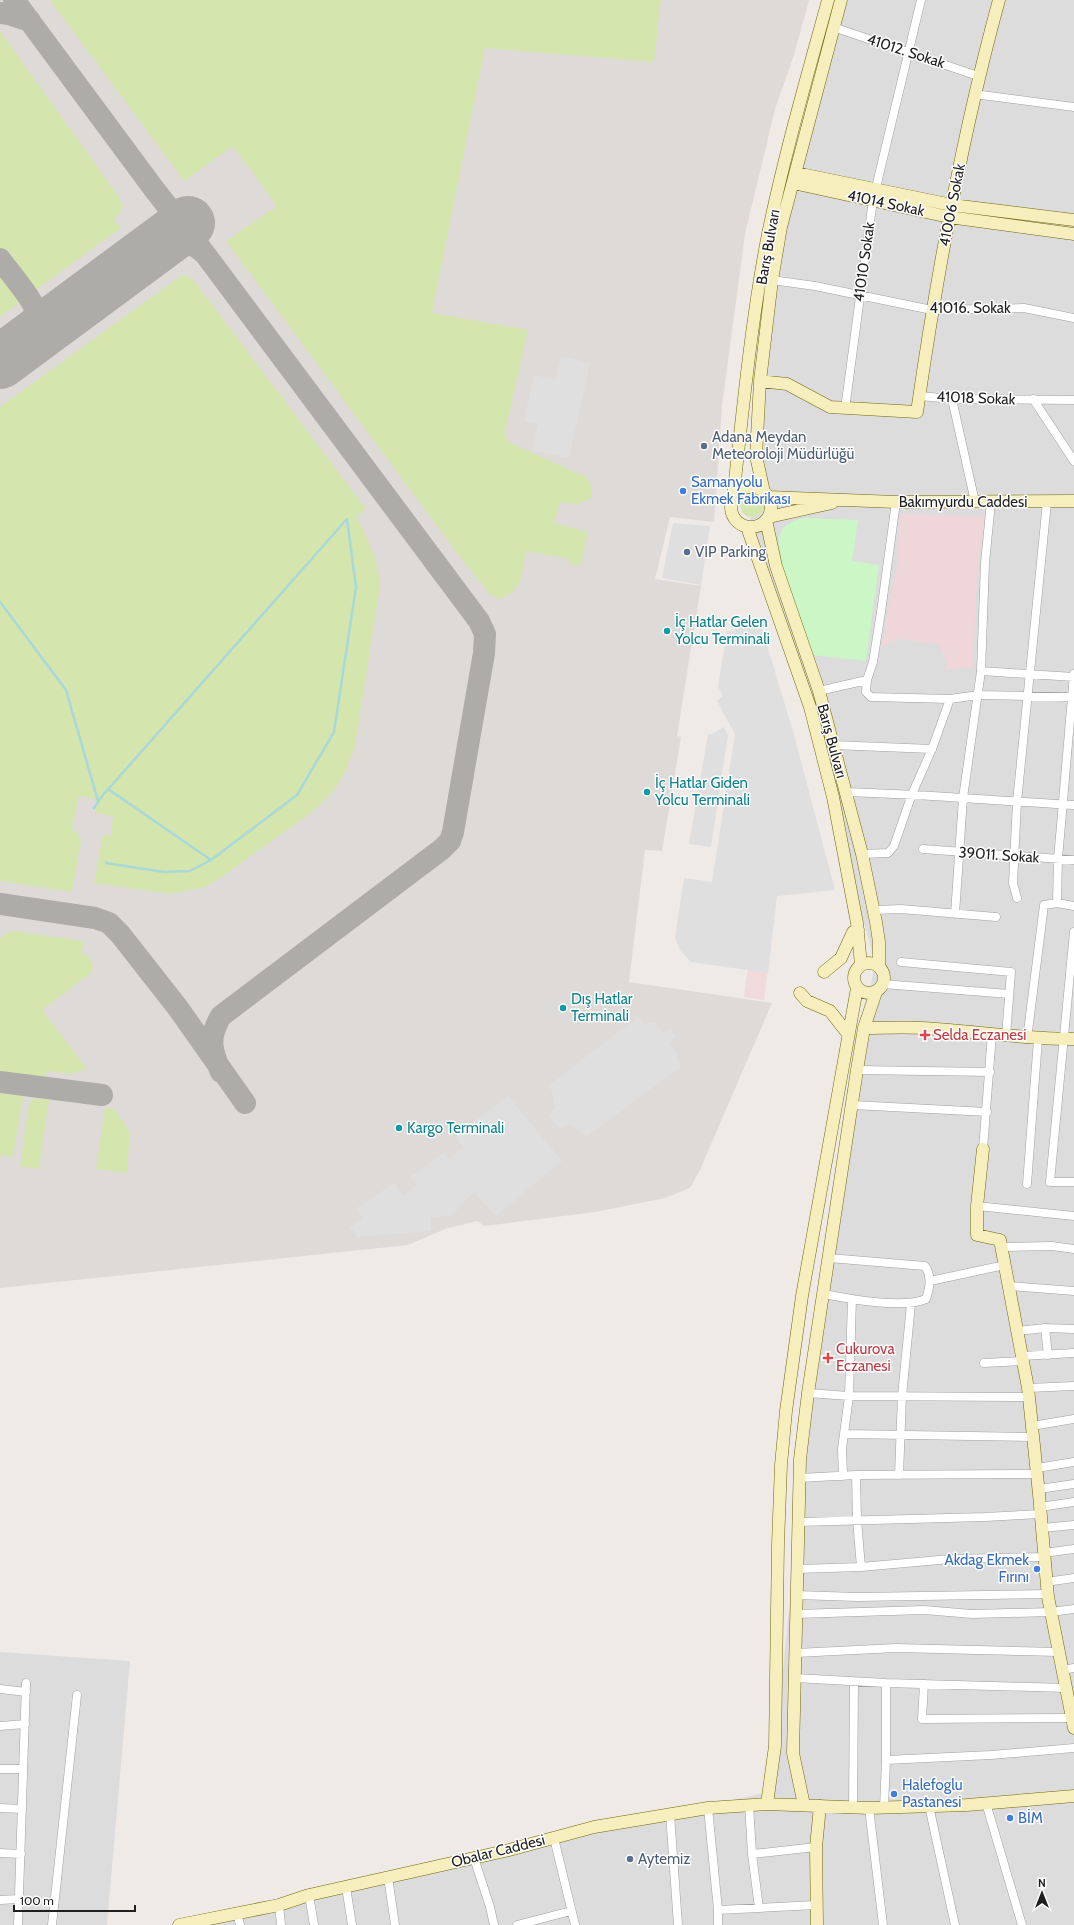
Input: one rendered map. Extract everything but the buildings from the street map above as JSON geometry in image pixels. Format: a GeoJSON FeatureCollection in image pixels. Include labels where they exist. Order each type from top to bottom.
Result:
{"type":"FeatureCollection","features":[{"type":"Feature","properties":{"kind":"main road","name":"Barış Bulvarı"},"geometry":{"type":"LineString","coordinates":[[828,0],[827,26],[794,178],[781,227],[772,280],[761,317],[760,381],[756,456],[771,510],[767,519],[776,566],[819,691],[862,854],[879,942],[879,966]]}},
{"type":"Feature","properties":{"kind":"main road","name":"Barış Bulvarı"},"geometry":{"type":"LineString","coordinates":[[841,0],[827,26],[782,175],[768,235],[761,317],[731,505],[732,514],[737,522],[748,527],[810,707],[833,798],[858,930],[861,965]]}},
{"type":"Feature","properties":{"kind":"main road","name":"41006 Sokak"},"geometry":{"type":"LineString","coordinates":[[918,412],[932,310],[952,205],[978,76],[999,0]]}},
{"type":"Feature","properties":{"kind":"main road","name":"41014 Sokak"},"geometry":{"type":"LineString","coordinates":[[782,175],[874,195],[950,217],[1074,234]]}},
{"type":"Feature","properties":{"kind":"main road","name":"41014 Sokak"},"geometry":{"type":"LineString","coordinates":[[874,195],[1074,220]]}},
{"type":"Feature","properties":{"kind":"main road","name":"41018 Sokak"},"geometry":{"type":"LineString","coordinates":[[760,381],[787,384],[830,407],[918,412]]}},
{"type":"Feature","properties":{"kind":"main road"},"geometry":{"type":"LineString","coordinates":[[733,498],[737,493],[747,488],[759,489],[766,495]]}},
{"type":"Feature","properties":{"kind":"main road","name":"Bakımyurdu Caddesi"},"geometry":{"type":"LineString","coordinates":[[766,495],[896,502],[1074,502]]}},
{"type":"Feature","properties":{"kind":"main road","name":"Bakımyurdu Caddesi"},"geometry":{"type":"LineString","coordinates":[[767,519],[853,499]]}},
{"type":"Feature","properties":{"kind":"main road"},"geometry":{"type":"LineString","coordinates":[[748,527],[758,526],[767,519]]}},
{"type":"Feature","properties":{"kind":"main road"},"geometry":{"type":"LineString","coordinates":[[824,972],[841,958],[853,932],[858,930]]}},
{"type":"Feature","properties":{"kind":"main road"},"geometry":{"type":"LineString","coordinates":[[804,1805],[793,1753],[799,1478],[808,1393],[864,1028],[880,988],[884,975],[879,966],[870,963],[861,965],[854,975],[854,982],[857,988],[866,993],[880,988]]}},
{"type":"Feature","properties":{"kind":"main road"},"geometry":{"type":"LineString","coordinates":[[767,1804],[775,1746],[778,1544],[781,1465],[786,1411],[802,1296],[837,1107],[848,1034],[857,988]]}},
{"type":"Feature","properties":{"kind":"main road"},"geometry":{"type":"LineString","coordinates":[[800,993],[806,1001],[830,1011],[848,1034]]}},
{"type":"Feature","properties":{"kind":"main road"},"geometry":{"type":"LineString","coordinates":[[864,1028],[920,1028],[1033,1039],[1069,1039]]}},
{"type":"Feature","properties":{"kind":"main road"},"geometry":{"type":"LineString","coordinates":[[983,1149],[977,1206],[977,1235],[1000,1240],[1005,1265],[1018,1332],[1033,1431],[1047,1594],[1059,1652],[1068,1669],[1066,1688],[1072,1704],[1073,1723]]}},
{"type":"Feature","properties":{"kind":"main road","name":"Obalar Caddesi"},"geometry":{"type":"LineString","coordinates":[[179,1925],[221,1920],[237,1912],[279,1904],[309,1895],[474,1858],[594,1827],[708,1808],[749,1804],[767,1804],[853,1809],[884,1808],[986,1803],[1074,1796]]}},
{"type":"Feature","properties":{"kind":"main road"},"geometry":{"type":"LineString","coordinates":[[817,1925],[816,1847],[820,1806]]}},
{"type":"Feature","properties":{"kind":"street","name":"41010 Sokak"},"geometry":{"type":"LineString","coordinates":[[846,409],[859,295],[874,195],[920,0]]}},
{"type":"Feature","properties":{"kind":"street","name":"41012. Sokak"},"geometry":{"type":"LineString","coordinates":[[827,26],[908,51],[978,76]]}},
{"type":"Feature","properties":{"kind":"street"},"geometry":{"type":"LineString","coordinates":[[974,94],[1074,107]]}},
{"type":"Feature","properties":{"kind":"street","name":"41016. Sokak"},"geometry":{"type":"LineString","coordinates":[[772,280],[815,286],[932,310],[1024,308],[1074,318]]}},
{"type":"Feature","properties":{"kind":"street","name":"41018 Sokak"},"geometry":{"type":"LineString","coordinates":[[920,396],[952,399],[1074,400]]}},
{"type":"Feature","properties":{"kind":"street"},"geometry":{"type":"LineString","coordinates":[[952,399],[975,502]]}},
{"type":"Feature","properties":{"kind":"street"},"geometry":{"type":"LineString","coordinates":[[1033,399],[1074,461]]}},
{"type":"Feature","properties":{"kind":"street"},"geometry":{"type":"LineString","coordinates":[[896,502],[879,627],[873,662],[867,680],[866,692],[871,697],[950,699],[978,695],[1072,697]]}},
{"type":"Feature","properties":{"kind":"street"},"geometry":{"type":"LineString","coordinates":[[955,914],[963,798],[981,671],[985,563],[991,502]]}},
{"type":"Feature","properties":{"kind":"street"},"geometry":{"type":"LineString","coordinates":[[1018,898],[1013,883],[1017,802],[1026,696],[1047,502]]}},
{"type":"Feature","properties":{"kind":"street"},"geometry":{"type":"LineString","coordinates":[[981,671],[1074,677]]}},
{"type":"Feature","properties":{"kind":"street"},"geometry":{"type":"LineString","coordinates":[[1056,903],[1062,804],[1074,674]]}},
{"type":"Feature","properties":{"kind":"street"},"geometry":{"type":"LineString","coordinates":[[819,691],[867,680]]}},
{"type":"Feature","properties":{"kind":"street"},"geometry":{"type":"LineString","coordinates":[[862,854],[888,853],[894,846],[912,794],[932,749],[950,699]]}},
{"type":"Feature","properties":{"kind":"street"},"geometry":{"type":"LineString","coordinates":[[833,745],[932,749]]}},
{"type":"Feature","properties":{"kind":"street"},"geometry":{"type":"LineString","coordinates":[[845,792],[912,794],[1074,805]]}},
{"type":"Feature","properties":{"kind":"street","name":"39011. Sokak"},"geometry":{"type":"LineString","coordinates":[[923,849],[1074,860]]}},
{"type":"Feature","properties":{"kind":"street"},"geometry":{"type":"LineString","coordinates":[[1027,1184],[1033,1039],[1044,905],[1056,903],[1074,906]]}},
{"type":"Feature","properties":{"kind":"street"},"geometry":{"type":"LineString","coordinates":[[874,910],[901,909],[996,917]]}},
{"type":"Feature","properties":{"kind":"street"},"geometry":{"type":"LineString","coordinates":[[1074,932],[1069,1039],[1050,1182],[1074,1182]]}},
{"type":"Feature","properties":{"kind":"street"},"geometry":{"type":"LineString","coordinates":[[901,962],[1011,972],[1006,1036]]}},
{"type":"Feature","properties":{"kind":"street"},"geometry":{"type":"LineString","coordinates":[[880,988],[1009,994]]}},
{"type":"Feature","properties":{"kind":"street"},"geometry":{"type":"LineString","coordinates":[[983,1149],[992,1034]]}},
{"type":"Feature","properties":{"kind":"street"},"geometry":{"type":"LineString","coordinates":[[857,1070],[990,1072]]}},
{"type":"Feature","properties":{"kind":"street"},"geometry":{"type":"LineString","coordinates":[[853,1105],[987,1112]]}},
{"type":"Feature","properties":{"kind":"street"},"geometry":{"type":"LineString","coordinates":[[977,1206],[1074,1216]]}},
{"type":"Feature","properties":{"kind":"street"},"geometry":{"type":"LineString","coordinates":[[1001,1247],[1052,1246],[1074,1249]]}},
{"type":"Feature","properties":{"kind":"street"},"geometry":{"type":"LineString","coordinates":[[824,1294],[852,1299],[911,1304],[926,1299],[930,1280],[929,1272],[925,1266],[829,1258]]}},
{"type":"Feature","properties":{"kind":"street"},"geometry":{"type":"LineString","coordinates":[[930,1280],[1005,1265]]}},
{"type":"Feature","properties":{"kind":"street"},"geometry":{"type":"LineString","coordinates":[[1009,1286],[1074,1291]]}},
{"type":"Feature","properties":{"kind":"street"},"geometry":{"type":"LineString","coordinates":[[843,1476],[842,1449],[849,1396],[852,1299]]}},
{"type":"Feature","properties":{"kind":"street"},"geometry":{"type":"LineString","coordinates":[[899,1476],[902,1396],[911,1304]]}},
{"type":"Feature","properties":{"kind":"street"},"geometry":{"type":"LineString","coordinates":[[1018,1332],[1045,1328],[1074,1329]]}},
{"type":"Feature","properties":{"kind":"street"},"geometry":{"type":"LineString","coordinates":[[1045,1328],[1048,1355]]}},
{"type":"Feature","properties":{"kind":"street"},"geometry":{"type":"LineString","coordinates":[[984,1363],[1074,1353]]}},
{"type":"Feature","properties":{"kind":"street"},"geometry":{"type":"LineString","coordinates":[[808,1393],[849,1396],[1028,1393],[1074,1386]]}},
{"type":"Feature","properties":{"kind":"street"},"geometry":{"type":"LineString","coordinates":[[844,1434],[900,1435],[1033,1431],[1074,1419]]}},
{"type":"Feature","properties":{"kind":"street"},"geometry":{"type":"LineString","coordinates":[[799,1478],[856,1475],[899,1476],[1037,1471],[1074,1462]]}},
{"type":"Feature","properties":{"kind":"street"},"geometry":{"type":"LineString","coordinates":[[856,1475],[857,1520],[861,1567]]}},
{"type":"Feature","properties":{"kind":"street"},"geometry":{"type":"LineString","coordinates":[[1039,1490],[1074,1484]]}},
{"type":"Feature","properties":{"kind":"street"},"geometry":{"type":"LineString","coordinates":[[798,1522],[985,1517],[1041,1511],[1074,1502]]}},
{"type":"Feature","properties":{"kind":"street"},"geometry":{"type":"LineString","coordinates":[[1042,1528],[1074,1525]]}},
{"type":"Feature","properties":{"kind":"street"},"geometry":{"type":"LineString","coordinates":[[798,1569],[861,1567],[950,1559],[1044,1555],[1074,1548]]}},
{"type":"Feature","properties":{"kind":"street"},"geometry":{"type":"LineString","coordinates":[[1046,1582],[1074,1578]]}},
{"type":"Feature","properties":{"kind":"street"},"geometry":{"type":"LineString","coordinates":[[797,1595],[857,1597],[1047,1594]]}},
{"type":"Feature","properties":{"kind":"street"},"geometry":{"type":"LineString","coordinates":[[796,1614],[924,1610],[972,1614],[1051,1612],[1074,1609]]}},
{"type":"Feature","properties":{"kind":"street"},"geometry":{"type":"LineString","coordinates":[[796,1653],[896,1648],[1059,1652]]}},
{"type":"Feature","properties":{"kind":"street"},"geometry":{"type":"LineString","coordinates":[[795,1678],[854,1682],[1066,1688]]}},
{"type":"Feature","properties":{"kind":"street"},"geometry":{"type":"LineString","coordinates":[[853,1809],[854,1682]]}},
{"type":"Feature","properties":{"kind":"street"},"geometry":{"type":"LineString","coordinates":[[18,1925],[26,1683]]}},
{"type":"Feature","properties":{"kind":"street"},"geometry":{"type":"LineString","coordinates":[[884,1808],[886,1760],[886,1683]]}},
{"type":"Feature","properties":{"kind":"street"},"geometry":{"type":"LineString","coordinates":[[924,1684],[922,1719],[1073,1723]]}},
{"type":"Feature","properties":{"kind":"street"},"geometry":{"type":"LineString","coordinates":[[0,1689],[26,1692]]}},
{"type":"Feature","properties":{"kind":"street"},"geometry":{"type":"LineString","coordinates":[[52,1925],[77,1694]]}},
{"type":"Feature","properties":{"kind":"street"},"geometry":{"type":"LineString","coordinates":[[0,1726],[25,1724]]}},
{"type":"Feature","properties":{"kind":"street"},"geometry":{"type":"LineString","coordinates":[[886,1760],[991,1755],[1074,1748]]}},
{"type":"Feature","properties":{"kind":"street"},"geometry":{"type":"LineString","coordinates":[[0,1769],[23,1769]]}},
{"type":"Feature","properties":{"kind":"street"},"geometry":{"type":"LineString","coordinates":[[986,1803],[1022,1925]]}},
{"type":"Feature","properties":{"kind":"street"},"geometry":{"type":"LineString","coordinates":[[749,1804],[752,1854],[759,1908]]}},
{"type":"Feature","properties":{"kind":"street"},"geometry":{"type":"LineString","coordinates":[[929,1806],[955,1925]]}},
{"type":"Feature","properties":{"kind":"street"},"geometry":{"type":"LineString","coordinates":[[0,1808],[22,1809]]}},
{"type":"Feature","properties":{"kind":"street"},"geometry":{"type":"LineString","coordinates":[[708,1808],[718,1910],[718,1925]]}},
{"type":"Feature","properties":{"kind":"street"},"geometry":{"type":"LineString","coordinates":[[870,1808],[883,1925]]}},
{"type":"Feature","properties":{"kind":"street"},"geometry":{"type":"LineString","coordinates":[[670,1814],[678,1925]]}},
{"type":"Feature","properties":{"kind":"street"},"geometry":{"type":"LineString","coordinates":[[554,1838],[574,1925]]}},
{"type":"Feature","properties":{"kind":"street"},"geometry":{"type":"LineString","coordinates":[[752,1854],[816,1847]]}},
{"type":"Feature","properties":{"kind":"street"},"geometry":{"type":"LineString","coordinates":[[0,1853],[20,1854]]}},
{"type":"Feature","properties":{"kind":"street"},"geometry":{"type":"LineString","coordinates":[[474,1858],[490,1907],[494,1925]]}},
{"type":"Feature","properties":{"kind":"street"},"geometry":{"type":"LineString","coordinates":[[388,1877],[395,1925]]}},
{"type":"Feature","properties":{"kind":"street"},"geometry":{"type":"LineString","coordinates":[[346,1887],[352,1925]]}},
{"type":"Feature","properties":{"kind":"street"},"geometry":{"type":"LineString","coordinates":[[309,1895],[314,1925]]}},
{"type":"Feature","properties":{"kind":"street"},"geometry":{"type":"LineString","coordinates":[[0,1900],[19,1899]]}},
{"type":"Feature","properties":{"kind":"street"},"geometry":{"type":"LineString","coordinates":[[279,1904],[281,1925]]}},
{"type":"Feature","properties":{"kind":"street"},"geometry":{"type":"LineString","coordinates":[[718,1910],[816,1904]]}},
{"type":"Feature","properties":{"kind":"street"},"geometry":{"type":"LineString","coordinates":[[517,1925],[571,1911]]}},
{"type":"Feature","properties":{"kind":"street"},"geometry":{"type":"LineString","coordinates":[[237,1912],[240,1925]]}},
{"type":"Feature","properties":{"kind":"shaded area"},"geometry":{"type":"Polygon","coordinates":[[[0,0],[809,0],[794,55],[775,109],[745,234],[722,406],[714,522],[670,517],[655,579],[701,586],[677,736],[681,737],[662,851],[645,850],[629,982],[772,1003],[699,1172],[690,1188],[665,1198],[595,1212],[485,1226],[477,1221],[445,1229],[408,1245],[0,1288],[0,0]]]}},
{"type":"Feature","properties":{"kind":"shaded area"},"geometry":{"type":"Polygon","coordinates":[[[846,0],[1074,0],[1074,1925],[198,1925],[771,1791],[826,1236],[875,962],[748,510],[790,182],[846,0]]]}},
{"type":"Feature","properties":{"kind":"shaded area"},"geometry":{"type":"Polygon","coordinates":[[[561,356],[590,363],[569,458],[532,450],[538,424],[524,421],[534,375],[555,380],[561,356]]]}},
{"type":"Feature","properties":{"kind":"shaded area"},"geometry":{"type":"Polygon","coordinates":[[[900,514],[985,516],[977,574],[973,667],[945,670],[947,663],[939,644],[895,639],[881,648],[897,566],[900,514]]]}},
{"type":"Feature","properties":{"kind":"shaded area","name":"VIP Parking"},"geometry":{"type":"Polygon","coordinates":[[[673,523],[710,526],[701,585],[662,578],[673,523]]]}},
{"type":"Feature","properties":{"kind":"shaded area"},"geometry":{"type":"Polygon","coordinates":[[[730,617],[750,621],[759,619],[793,731],[835,890],[777,896],[768,973],[691,962],[680,950],[675,938],[684,878],[712,882],[735,734],[717,701],[723,696],[718,687],[727,631],[735,631],[730,617]]]}},
{"type":"Feature","properties":{"kind":"shaded area"},"geometry":{"type":"Polygon","coordinates":[[[724,727],[728,735],[711,847],[689,844],[708,734],[712,734],[724,727]]]}},
{"type":"Feature","properties":{"kind":"shaded area"},"geometry":{"type":"Polygon","coordinates":[[[748,967],[768,969],[764,1000],[744,997],[748,967]]]}},
{"type":"Feature","properties":{"kind":"shaded area"},"geometry":{"type":"Polygon","coordinates":[[[638,1017],[645,1024],[654,1022],[663,1033],[670,1029],[677,1036],[670,1043],[675,1050],[681,1067],[587,1136],[569,1124],[559,1129],[549,1115],[555,1108],[549,1085],[638,1017]]]}},
{"type":"Feature","properties":{"kind":"shaded area"},"geometry":{"type":"Polygon","coordinates":[[[508,1096],[562,1161],[496,1216],[474,1192],[451,1216],[431,1217],[431,1231],[357,1237],[350,1227],[363,1218],[357,1208],[394,1183],[403,1196],[417,1185],[410,1177],[444,1153],[449,1159],[463,1148],[455,1136],[508,1096]]]}},
{"type":"Feature","properties":{"kind":"shaded area"},"geometry":{"type":"Polygon","coordinates":[[[0,1652],[130,1661],[107,1925],[0,1925],[0,1652]]]}},
{"type":"Feature","properties":{"kind":"green space"},"geometry":{"type":"Polygon","coordinates":[[[50,0],[661,0],[654,62],[485,48],[432,313],[528,330],[505,432],[508,442],[586,477],[592,487],[591,499],[577,504],[560,502],[554,523],[588,532],[580,566],[570,565],[570,559],[526,551],[520,580],[514,591],[500,599],[491,596],[457,553],[226,241],[277,206],[233,146],[184,181],[50,0]]]}},
{"type":"Feature","properties":{"kind":"green space"},"geometry":{"type":"Polygon","coordinates":[[[0,31],[119,197],[123,208],[114,220],[121,228],[36,290],[25,286],[0,251],[0,31]]]}},
{"type":"Feature","properties":{"kind":"green space"},"geometry":{"type":"Polygon","coordinates":[[[0,266],[19,292],[19,303],[0,317],[0,266]]]}},
{"type":"Feature","properties":{"kind":"green space"},"geometry":{"type":"Polygon","coordinates":[[[182,275],[188,276],[195,282],[366,509],[356,517],[372,550],[380,586],[355,746],[346,770],[334,790],[316,809],[206,887],[170,894],[94,883],[103,835],[111,836],[113,816],[95,813],[96,799],[79,796],[72,829],[78,834],[81,841],[72,892],[0,881],[0,407],[182,275]]]}},
{"type":"Feature","properties":{"kind":"green space"},"geometry":{"type":"Polygon","coordinates":[[[752,493],[760,497],[764,505],[760,513],[752,517],[744,513],[740,505],[744,497],[752,493]]]}},
{"type":"Feature","properties":{"kind":"green space"},"geometry":{"type":"Polygon","coordinates":[[[803,518],[858,520],[852,561],[879,565],[866,661],[812,655],[779,554],[779,540],[782,530],[790,523],[803,518]]]}},
{"type":"Feature","properties":{"kind":"green space"},"geometry":{"type":"Polygon","coordinates":[[[12,931],[84,941],[82,952],[88,956],[92,963],[93,966],[91,973],[42,1010],[87,1069],[69,1074],[47,1071],[45,1082],[0,1074],[0,939],[3,935],[12,931]]]}},
{"type":"Feature","properties":{"kind":"green space"},"geometry":{"type":"Polygon","coordinates":[[[0,1091],[23,1096],[13,1157],[0,1155],[0,1091]]]}},
{"type":"Feature","properties":{"kind":"green space"},"geometry":{"type":"Polygon","coordinates":[[[32,1099],[49,1099],[39,1169],[20,1166],[28,1109],[32,1099]]]}},
{"type":"Feature","properties":{"kind":"green space"},"geometry":{"type":"Polygon","coordinates":[[[105,1107],[114,1109],[130,1132],[127,1173],[96,1169],[105,1107]]]}},
{"type":"Feature","properties":{"kind":"waterway"},"geometry":{"type":"LineString","coordinates":[[94,808],[103,795],[347,519],[356,587],[334,732],[297,795],[211,860]]}},
{"type":"Feature","properties":{"kind":"waterway"},"geometry":{"type":"LineString","coordinates":[[0,602],[66,690],[98,801]]}},
{"type":"Feature","properties":{"kind":"waterway"},"geometry":{"type":"LineString","coordinates":[[106,863],[164,872],[190,871],[211,860],[108,789]]}},
{"type":"Feature","properties":{"kind":"taxiway"},"geometry":{"type":"LineString","coordinates":[[14,0],[154,189],[205,254],[192,245],[179,242],[151,251],[167,236],[172,227],[169,208]]}},
{"type":"Feature","properties":{"kind":"taxiway"},"geometry":{"type":"LineString","coordinates":[[0,13],[9,14],[30,21]]}},
{"type":"Feature","properties":{"kind":"taxiway"},"geometry":{"type":"LineString","coordinates":[[205,254],[479,621],[485,634],[484,653],[453,832],[450,841],[442,849],[221,1016],[214,1031],[212,1044],[221,1072]]}},
{"type":"Feature","properties":{"kind":"taxiway"},"geometry":{"type":"LineString","coordinates":[[0,259],[24,290],[34,307],[36,315],[35,324],[30,340]]}},
{"type":"Feature","properties":{"kind":"taxiway"},"geometry":{"type":"LineString","coordinates":[[0,904],[95,918],[109,923],[120,934],[178,1008],[245,1103]]}},
{"type":"Feature","properties":{"kind":"taxiway"},"geometry":{"type":"LineString","coordinates":[[0,1082],[102,1095]]}},
{"type":"Feature","properties":{"kind":"runway"},"geometry":{"type":"LineString","coordinates":[[0,362],[188,223]]}},
{"type":"Feature","properties":{"kind":"place","name":"Adana Meydan Meteoroloji Müdürlüğü"},"geometry":{"type":"Point","coordinates":[704,446]}},
{"type":"Feature","properties":{"kind":"place","name":"Samanyolu Ekmek Fabrikası"},"geometry":{"type":"Point","coordinates":[683,491]}},
{"type":"Feature","properties":{"kind":"place","name":"VIP Parking"},"geometry":{"type":"Point","coordinates":[687,552]}},
{"type":"Feature","properties":{"kind":"place","name":"İç Hatlar Gelen Yolcu Terminali"},"geometry":{"type":"Point","coordinates":[667,631]}},
{"type":"Feature","properties":{"kind":"place","name":"İç Hatlar Giden Yolcu Terminali"},"geometry":{"type":"Point","coordinates":[647,792]}},
{"type":"Feature","properties":{"kind":"place","name":"Dış Hatlar Terminali"},"geometry":{"type":"Point","coordinates":[563,1008]}},
{"type":"Feature","properties":{"kind":"place","name":"Selda Eczanesi"},"geometry":{"type":"Point","coordinates":[925,1035]}},
{"type":"Feature","properties":{"kind":"place","name":"Kargo Terminali"},"geometry":{"type":"Point","coordinates":[399,1128]}},
{"type":"Feature","properties":{"kind":"place","name":"Cukurova Eczanesi"},"geometry":{"type":"Point","coordinates":[828,1358]}},
{"type":"Feature","properties":{"kind":"place","name":"Akdag Ekmek Fırını"},"geometry":{"type":"Point","coordinates":[1037,1569]}},
{"type":"Feature","properties":{"kind":"place","name":"Halefoglu Pastanesi"},"geometry":{"type":"Point","coordinates":[894,1794]}},
{"type":"Feature","properties":{"kind":"place","name":"BİM"},"geometry":{"type":"Point","coordinates":[1010,1818]}},
{"type":"Feature","properties":{"kind":"place","name":"Aytemiz"},"geometry":{"type":"Point","coordinates":[630,1859]}}]}
